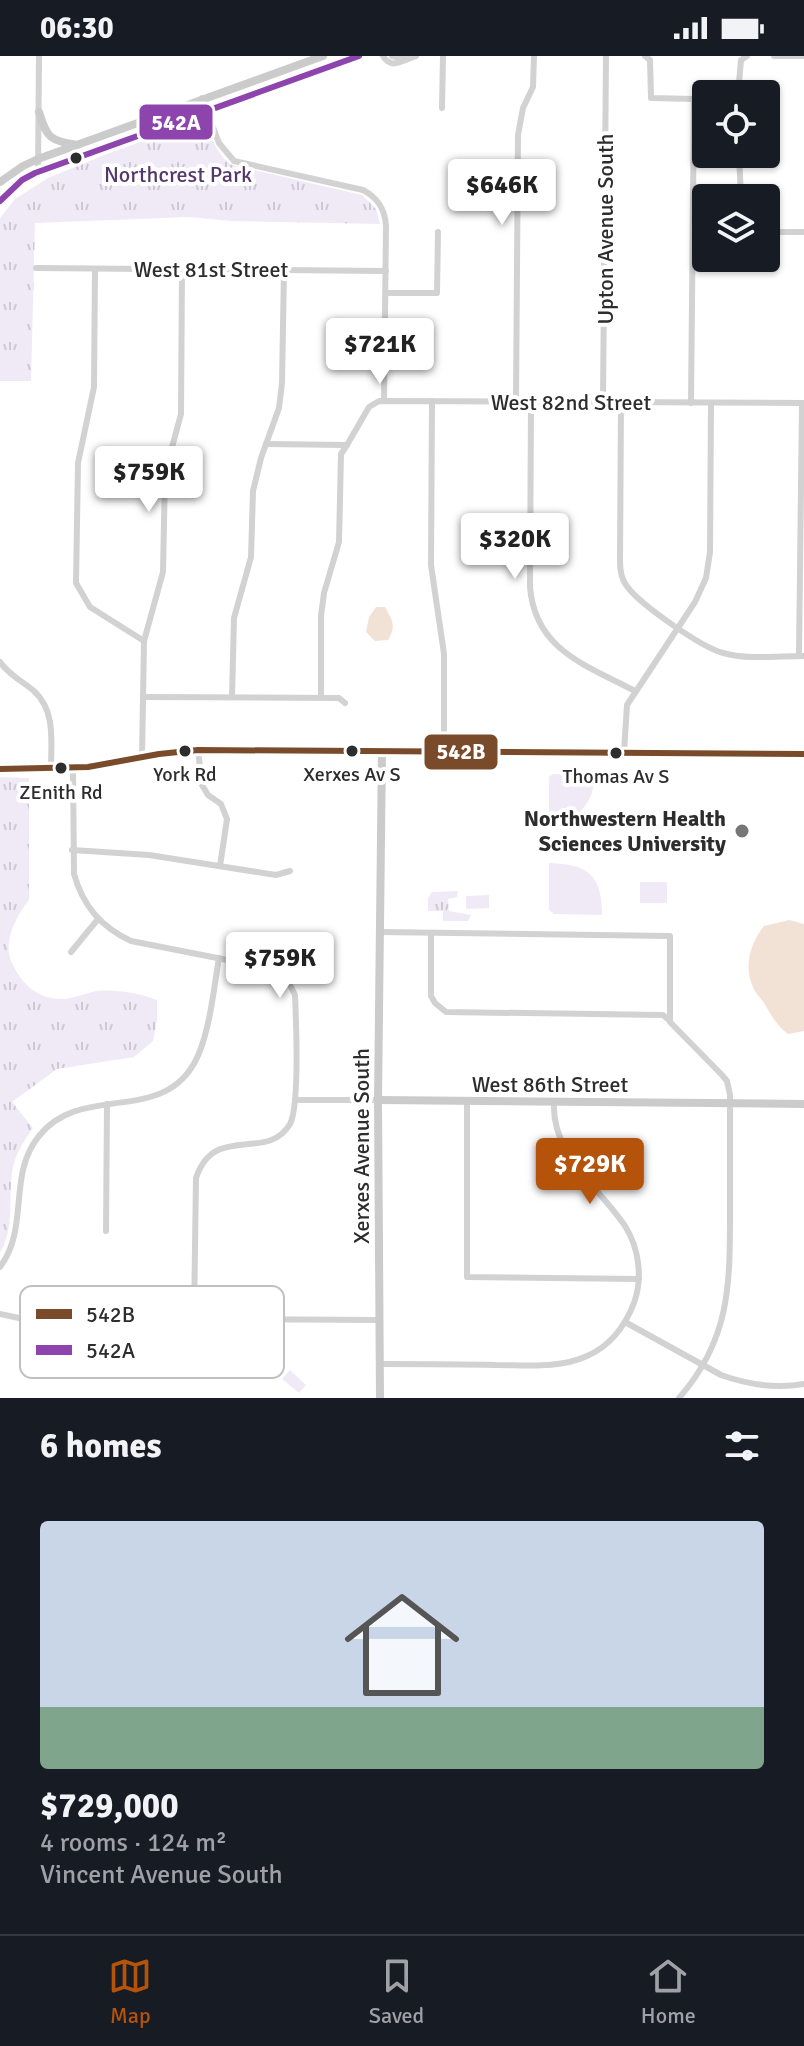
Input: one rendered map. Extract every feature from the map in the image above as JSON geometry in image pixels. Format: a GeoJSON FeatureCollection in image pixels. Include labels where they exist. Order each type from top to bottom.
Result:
{"type":"FeatureCollection","features":[{"type":"Feature","properties":{"kind":"street"},"geometry":{"type":"LineString","coordinates":[[38,172],[39,56]]}},
{"type":"Feature","properties":{"kind":"street"},"geometry":{"type":"LineString","coordinates":[[0,182],[38,159],[323,56]]}},
{"type":"Feature","properties":{"kind":"street"},"geometry":{"type":"LineString","coordinates":[[0,201],[22,180],[38,172],[359,56]]}},
{"type":"Feature","properties":{"kind":"street"},"geometry":{"type":"LineString","coordinates":[[383,56],[388,63],[394,64],[416,56]]}},
{"type":"Feature","properties":{"kind":"street"},"geometry":{"type":"LineString","coordinates":[[392,56],[405,59]]}},
{"type":"Feature","properties":{"kind":"street"},"geometry":{"type":"LineString","coordinates":[[442,108],[443,56]]}},
{"type":"Feature","properties":{"kind":"street"},"geometry":{"type":"LineString","coordinates":[[516,401],[518,135],[523,108],[533,87],[534,56]]}},
{"type":"Feature","properties":{"kind":"street","name":"Upton Avenue South"},"geometry":{"type":"LineString","coordinates":[[603,402],[606,56]]}},
{"type":"Feature","properties":{"kind":"street"},"geometry":{"type":"LineString","coordinates":[[774,56],[804,56]]}},
{"type":"Feature","properties":{"kind":"street"},"geometry":{"type":"LineString","coordinates":[[648,58],[651,98],[694,99],[691,403]]}},
{"type":"Feature","properties":{"kind":"street"},"geometry":{"type":"LineString","coordinates":[[740,80],[744,58]]}},
{"type":"Feature","properties":{"kind":"street"},"geometry":{"type":"LineString","coordinates":[[202,98],[219,143],[234,161],[356,188],[371,194],[383,208],[386,217],[384,400],[369,407],[341,454],[339,542],[322,604],[321,698]]}},
{"type":"Feature","properties":{"kind":"street"},"geometry":{"type":"LineString","coordinates":[[39,112],[44,131],[50,138],[78,145]]}},
{"type":"Feature","properties":{"kind":"street"},"geometry":{"type":"LineString","coordinates":[[386,293],[437,293],[438,232]]}},
{"type":"Feature","properties":{"kind":"street"},"geometry":{"type":"LineString","coordinates":[[780,232],[804,232]]}},
{"type":"Feature","properties":{"kind":"street","name":"West 81st Street"},"geometry":{"type":"LineString","coordinates":[[36,268],[386,271]]}},
{"type":"Feature","properties":{"kind":"street"},"geometry":{"type":"LineString","coordinates":[[95,269],[94,387],[78,463],[76,583],[83,600],[90,607],[144,641]]}},
{"type":"Feature","properties":{"kind":"street"},"geometry":{"type":"LineString","coordinates":[[142,758],[144,641],[163,572],[165,473],[181,414],[182,269]]}},
{"type":"Feature","properties":{"kind":"street"},"geometry":{"type":"LineString","coordinates":[[232,697],[234,618],[251,557],[253,491],[279,408],[284,270]]}},
{"type":"Feature","properties":{"kind":"street","name":"West 82nd Street"},"geometry":{"type":"LineString","coordinates":[[384,400],[803,403]]}},
{"type":"Feature","properties":{"kind":"street"},"geometry":{"type":"LineString","coordinates":[[432,401],[431,565],[443,645],[444,751]]}},
{"type":"Feature","properties":{"kind":"street"},"geometry":{"type":"LineString","coordinates":[[531,402],[530,587],[535,615],[549,639],[560,649],[635,691]]}},
{"type":"Feature","properties":{"kind":"street"},"geometry":{"type":"LineString","coordinates":[[621,402],[620,571],[628,588],[701,644],[726,654],[802,656],[803,403]]}},
{"type":"Feature","properties":{"kind":"street"},"geometry":{"type":"LineString","coordinates":[[624,752],[625,712],[635,691],[701,591],[709,565],[711,403]]}},
{"type":"Feature","properties":{"kind":"street"},"geometry":{"type":"LineString","coordinates":[[266,444],[347,445]]}},
{"type":"Feature","properties":{"kind":"street"},"geometry":{"type":"LineString","coordinates":[[0,662],[16,679],[36,693],[47,710],[51,729],[51,769]]}},
{"type":"Feature","properties":{"kind":"street"},"geometry":{"type":"LineString","coordinates":[[143,697],[339,698],[345,703]]}},
{"type":"Feature","properties":{"kind":"street"},"geometry":{"type":"LineString","coordinates":[[0,769],[73,768],[198,750],[804,754]]}},
{"type":"Feature","properties":{"kind":"street"},"geometry":{"type":"LineString","coordinates":[[198,750],[204,791],[228,809],[220,866]]}},
{"type":"Feature","properties":{"kind":"street","name":"Xerxes Avenue South"},"geometry":{"type":"LineString","coordinates":[[380,1398],[378,1100],[382,750]]}},
{"type":"Feature","properties":{"kind":"street"},"geometry":{"type":"LineString","coordinates":[[73,768],[72,850],[78,889],[98,919],[117,935],[131,941],[273,969],[292,986],[295,1003],[295,1100],[289,1125],[275,1138],[220,1148],[199,1168],[195,1188],[194,1286]]}},
{"type":"Feature","properties":{"kind":"street"},"geometry":{"type":"LineString","coordinates":[[72,850],[149,855],[276,875],[290,871]]}},
{"type":"Feature","properties":{"kind":"street"},"geometry":{"type":"LineString","coordinates":[[71,952],[98,919]]}},
{"type":"Feature","properties":{"kind":"street"},"geometry":{"type":"LineString","coordinates":[[380,932],[670,936],[670,1022]]}},
{"type":"Feature","properties":{"kind":"street"},"geometry":{"type":"LineString","coordinates":[[431,933],[430,989],[435,1003],[446,1012],[663,1015],[727,1081],[730,1103],[729,1289],[720,1329],[704,1365],[679,1398]]}},
{"type":"Feature","properties":{"kind":"street"},"geometry":{"type":"LineString","coordinates":[[0,1267],[13,1245],[21,1175],[31,1147],[50,1123],[63,1115],[91,1105],[148,1099],[162,1093],[185,1075],[201,1049],[219,958]]}},
{"type":"Feature","properties":{"kind":"street","name":"West 86th Street"},"geometry":{"type":"LineString","coordinates":[[295,1100],[804,1104]]}},
{"type":"Feature","properties":{"kind":"street"},"geometry":{"type":"LineString","coordinates":[[467,1101],[467,1277],[639,1279]]}},
{"type":"Feature","properties":{"kind":"street"},"geometry":{"type":"LineString","coordinates":[[379,1364],[560,1364],[598,1351],[618,1333],[636,1297],[639,1279],[637,1255],[627,1230],[564,1148],[555,1124],[554,1102]]}},
{"type":"Feature","properties":{"kind":"street"},"geometry":{"type":"LineString","coordinates":[[106,1231],[107,1104]]}},
{"type":"Feature","properties":{"kind":"street"},"geometry":{"type":"LineString","coordinates":[[0,1314],[20,1318]]}},
{"type":"Feature","properties":{"kind":"street"},"geometry":{"type":"LineString","coordinates":[[284,1319],[379,1320]]}},
{"type":"Feature","properties":{"kind":"street"},"geometry":{"type":"LineString","coordinates":[[625,1322],[721,1375],[774,1387],[804,1384]]}},
{"type":"Feature","properties":{"kind":"green space","name":"Northcrest Park"},"geometry":{"type":"Polygon","coordinates":[[[204,119],[218,150],[232,165],[362,195],[376,209],[380,224],[231,221],[189,217],[35,223],[31,381],[0,381],[0,218],[15,199],[48,178],[204,119]]]}},
{"type":"Feature","properties":{"kind":"green space"},"geometry":{"type":"Polygon","coordinates":[[[553,774],[594,774],[591,795],[580,812],[549,813],[549,777],[553,774]]]}},
{"type":"Feature","properties":{"kind":"green space"},"geometry":{"type":"Polygon","coordinates":[[[0,777],[29,778],[29,900],[15,922],[9,947],[12,963],[22,980],[36,992],[52,998],[71,998],[103,991],[127,992],[157,1000],[157,1020],[153,1041],[134,1057],[57,1069],[12,1102],[33,1128],[13,1167],[8,1233],[0,1253],[0,777]]]}},
{"type":"Feature","properties":{"kind":"green space"},"geometry":{"type":"Polygon","coordinates":[[[549,863],[574,866],[590,874],[599,890],[602,915],[554,914],[549,910],[549,863]]]}},
{"type":"Feature","properties":{"kind":"green space"},"geometry":{"type":"Polygon","coordinates":[[[640,882],[667,882],[667,903],[640,903],[640,882]]]}},
{"type":"Feature","properties":{"kind":"green space"},"geometry":{"type":"Polygon","coordinates":[[[458,891],[457,897],[448,899],[449,911],[471,915],[468,921],[443,921],[443,911],[428,911],[428,898],[432,892],[458,891]]]}},
{"type":"Feature","properties":{"kind":"green space"},"geometry":{"type":"Polygon","coordinates":[[[489,895],[489,908],[466,909],[466,896],[489,895]]]}},
{"type":"Feature","properties":{"kind":"green space"},"geometry":{"type":"Polygon","coordinates":[[[290,1370],[306,1385],[299,1393],[282,1379],[290,1370]]]}},
{"type":"Feature","properties":{"kind":"shaded area"},"geometry":{"type":"Polygon","coordinates":[[[376,607],[385,607],[391,619],[393,627],[388,640],[375,641],[366,632],[369,617],[376,607]]]}},
{"type":"Feature","properties":{"kind":"shaded area"},"geometry":{"type":"Polygon","coordinates":[[[789,920],[804,924],[804,1031],[788,1034],[754,989],[749,963],[755,939],[764,926],[789,920]]]}},
{"type":"Feature","properties":{"kind":"transit line","name":"542A"},"geometry":{"type":"LineString","coordinates":[[0,201],[22,180],[35,173],[359,56]]}},
{"type":"Feature","properties":{"kind":"transit line","name":"542B"},"geometry":{"type":"LineString","coordinates":[[0,769],[88,767],[198,750],[804,754]]}},
{"type":"Feature","properties":{"kind":"place","name":"York Rd"},"geometry":{"type":"Point","coordinates":[185,751]}},
{"type":"Feature","properties":{"kind":"place","name":"Xerxes Av S"},"geometry":{"type":"Point","coordinates":[352,751]}},
{"type":"Feature","properties":{"kind":"place","name":"Thomas Av S"},"geometry":{"type":"Point","coordinates":[616,753]}},
{"type":"Feature","properties":{"kind":"place","name":"ZEnith Rd"},"geometry":{"type":"Point","coordinates":[61,768]}},
{"type":"Feature","properties":{"kind":"place","name":"Northwestern Health Sciences University"},"geometry":{"type":"Point","coordinates":[742,831]}}]}
